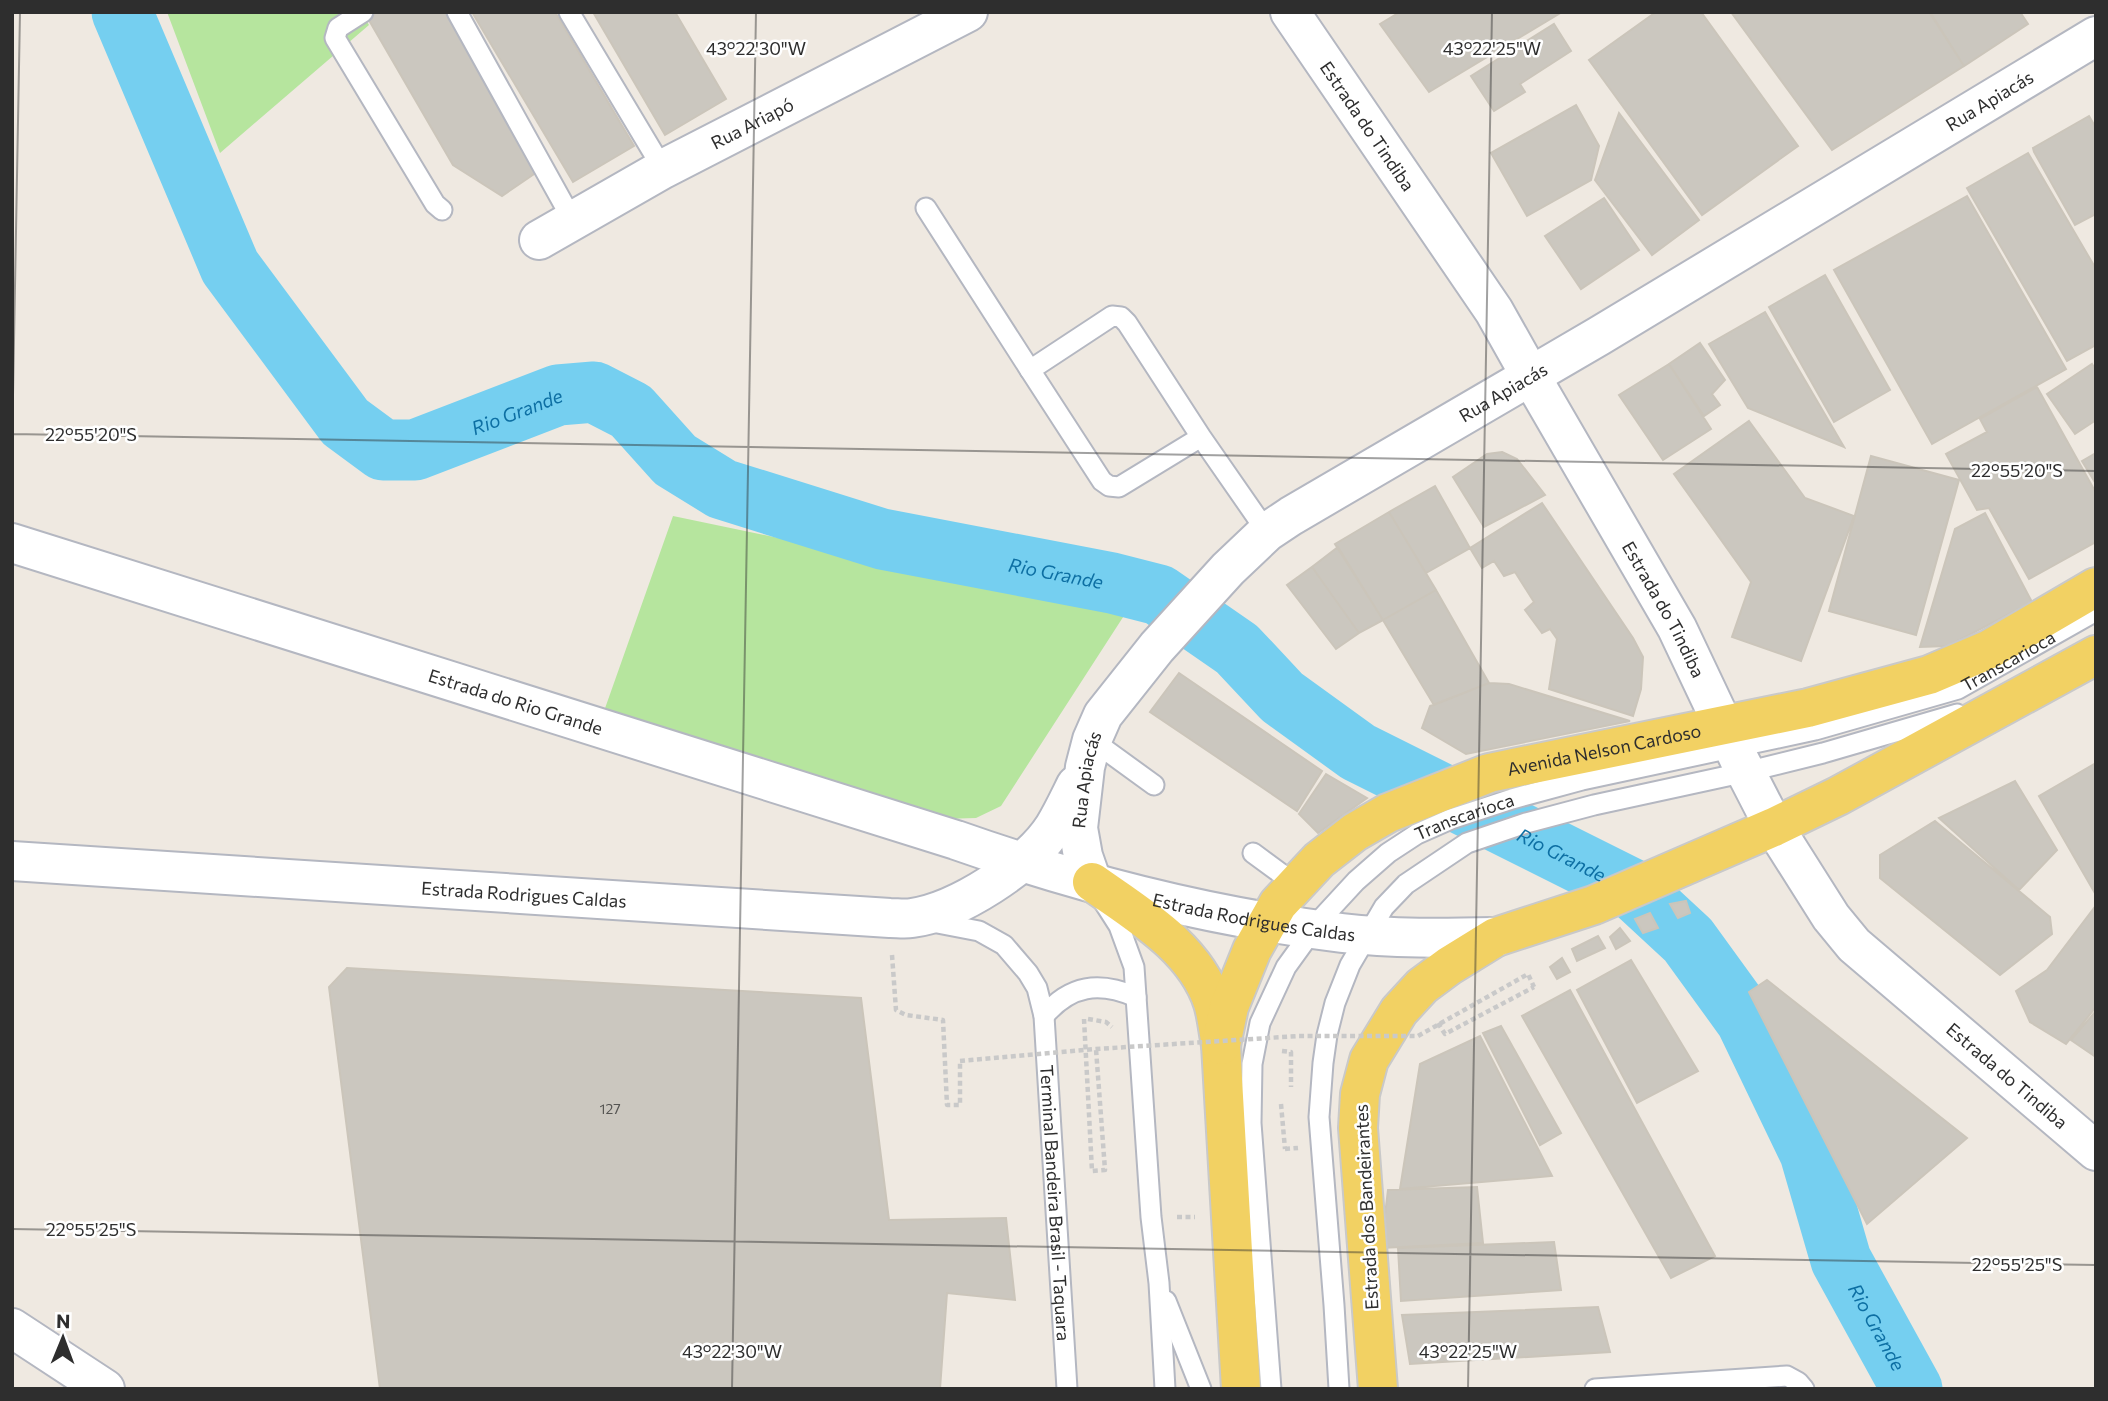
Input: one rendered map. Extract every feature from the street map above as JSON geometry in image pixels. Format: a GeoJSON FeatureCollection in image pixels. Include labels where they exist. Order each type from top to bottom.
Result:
{"type":"FeatureCollection","features":[{"type":"Feature","properties":{"kind":"main road","name":"Rua Ariapó"},"geometry":{"type":"LineString","coordinates":[[539,240],[663,169],[968,12]]}},
{"type":"Feature","properties":{"kind":"main road","name":"Estrada do Tindiba"},"geometry":{"type":"LineString","coordinates":[[1290,12],[1494,312],[1677,628],[1774,827],[1831,917],[1854,945],[2096,1151]]}},
{"type":"Feature","properties":{"kind":"main road","name":"Rua Apiacás"},"geometry":{"type":"LineString","coordinates":[[1092,882],[1083,856],[1078,828],[1089,754],[1103,715],[1157,647],[1228,569],[1267,532],[1599,336],[2096,36]]}},
{"type":"Feature","properties":{"kind":"main road","name":"Estrada do Rio Grande"},"geometry":{"type":"LineString","coordinates":[[12,543],[1019,863]]}},
{"type":"Feature","properties":{"kind":"main road","name":"Avenida Nelson Cardoso"},"geometry":{"type":"LineString","coordinates":[[1221,1045],[1229,1007],[1252,950],[1278,904],[1319,860],[1355,832],[1388,813],[1489,773],[1735,749],[1835,702],[1929,675],[1990,649],[2096,587]]}},
{"type":"Feature","properties":{"kind":"main road"},"geometry":{"type":"LineString","coordinates":[[1414,995],[1431,979],[1496,937],[1594,905],[1774,827],[1838,796],[2096,655]]}},
{"type":"Feature","properties":{"kind":"main road","name":"Estrada Rodrigues Caldas"},"geometry":{"type":"LineString","coordinates":[[12,861],[862,916],[901,931],[962,901],[993,883],[1019,863],[1053,829],[1089,754]]}},
{"type":"Feature","properties":{"kind":"main road","name":"Estrada Rodrigues Caldas"},"geometry":{"type":"LineString","coordinates":[[1019,863],[1216,914],[1366,935],[1438,939],[1496,937]]}},
{"type":"Feature","properties":{"kind":"main road"},"geometry":{"type":"LineString","coordinates":[[1092,882],[1151,925],[1189,960],[1198,971],[1212,1002],[1221,1045],[1241,1389]]}},
{"type":"Feature","properties":{"kind":"main road","name":"Estrada dos Bandeirantes"},"geometry":{"type":"LineString","coordinates":[[1378,1389],[1358,1128],[1360,1094],[1369,1060],[1399,1011],[1414,995]]}},
{"type":"Feature","properties":{"kind":"main road"},"geometry":{"type":"LineString","coordinates":[[12,1328],[106,1389]]}},
{"type":"Feature","properties":{"kind":"lane"},"geometry":{"type":"LineString","coordinates":[[363,12],[338,27],[335,38],[435,204],[442,210]]}},
{"type":"Feature","properties":{"kind":"lane"},"geometry":{"type":"LineString","coordinates":[[457,12],[573,221]]}},
{"type":"Feature","properties":{"kind":"lane"},"geometry":{"type":"LineString","coordinates":[[569,12],[663,169]]}},
{"type":"Feature","properties":{"kind":"lane"},"geometry":{"type":"LineString","coordinates":[[926,208],[1102,481],[1109,486],[1119,487],[1201,437]]}},
{"type":"Feature","properties":{"kind":"lane"},"geometry":{"type":"LineString","coordinates":[[1030,370],[1112,316],[1121,317],[1267,532]]}},
{"type":"Feature","properties":{"kind":"lane","name":"Transcarioca"},"geometry":{"type":"LineString","coordinates":[[1271,1389],[1251,1123],[1252,1064],[1260,1023],[1286,967],[1313,929],[1356,881],[1388,853],[1417,834],[1451,819],[1512,799],[1582,780],[1815,730],[1958,689],[2096,611]]}},
{"type":"Feature","properties":{"kind":"lane","name":"Transcarioca"},"geometry":{"type":"LineString","coordinates":[[1339,1389],[1319,1117],[1323,1063],[1330,1024],[1350,965],[1384,907],[1406,884],[1467,843],[1594,805],[1735,749],[1823,753],[1946,718],[1971,709],[2096,638]]}},
{"type":"Feature","properties":{"kind":"lane"},"geometry":{"type":"LineString","coordinates":[[1089,754],[1154,785]]}},
{"type":"Feature","properties":{"kind":"lane"},"geometry":{"type":"LineString","coordinates":[[1253,853],[1294,884]]}},
{"type":"Feature","properties":{"kind":"lane"},"geometry":{"type":"LineString","coordinates":[[1092,882],[1119,926],[1134,967],[1165,1389]]}},
{"type":"Feature","properties":{"kind":"lane","name":"Terminal Bandeira Brasil - Taquara"},"geometry":{"type":"LineString","coordinates":[[901,931],[979,931],[1004,945],[1037,988],[1044,1016],[1067,1389]]}},
{"type":"Feature","properties":{"kind":"lane"},"geometry":{"type":"LineString","coordinates":[[1044,1016],[1055,1002],[1071,992],[1089,988],[1124,992],[1136,997]]}},
{"type":"Feature","properties":{"kind":"lane"},"geometry":{"type":"LineString","coordinates":[[1159,1283],[1201,1389]]}},
{"type":"Feature","properties":{"kind":"lane"},"geometry":{"type":"LineString","coordinates":[[1595,1389],[1787,1376],[1798,1381],[1804,1389]]}},
{"type":"Feature","properties":{"kind":"path"},"geometry":{"type":"LineString","coordinates":[[901,931],[897,1010],[906,1015],[943,1020],[947,1105],[960,1105],[960,1061],[1299,1036],[1418,1036],[1528,974],[1534,987],[1445,1034],[1438,1023],[1414,995]]}},
{"type":"Feature","properties":{"kind":"path"},"geometry":{"type":"LineString","coordinates":[[1075,1020],[1093,1018],[1106,1022],[1115,1030]]}},
{"type":"Feature","properties":{"kind":"path"},"geometry":{"type":"LineString","coordinates":[[1084,1019],[1092,1171],[1105,1170],[1096,1049]]}},
{"type":"Feature","properties":{"kind":"path"},"geometry":{"type":"LineString","coordinates":[[1282,1064],[1282,1051],[1291,1052],[1291,1091]]}},
{"type":"Feature","properties":{"kind":"path"},"geometry":{"type":"LineString","coordinates":[[1281,1103],[1285,1149],[1298,1148]]}},
{"type":"Feature","properties":{"kind":"green space"},"geometry":{"type":"Polygon","coordinates":[[[167,12],[361,12],[369,25],[220,153],[167,12]]]}},
{"type":"Feature","properties":{"kind":"green space"},"geometry":{"type":"Polygon","coordinates":[[[673,516],[1127,611],[1001,806],[976,818],[942,819],[603,714],[673,516]]]}},
{"type":"Feature","properties":{"kind":"building"},"geometry":{"type":"Polygon","coordinates":[[[371,12],[447,12],[540,170],[502,196],[453,165],[366,15],[371,12]]]}},
{"type":"Feature","properties":{"kind":"building"},"geometry":{"type":"Polygon","coordinates":[[[472,12],[555,12],[634,146],[573,182],[472,12]]]}},
{"type":"Feature","properties":{"kind":"building"},"geometry":{"type":"Polygon","coordinates":[[[593,12],[675,12],[726,99],[665,135],[593,12]]]}},
{"type":"Feature","properties":{"kind":"building"},"geometry":{"type":"Polygon","coordinates":[[[1400,12],[1562,12],[1429,92],[1380,24],[1400,12]]]}},
{"type":"Feature","properties":{"kind":"building"},"geometry":{"type":"Polygon","coordinates":[[[1656,12],[1701,12],[1798,146],[1702,215],[1589,60],[1656,12]]]}},
{"type":"Feature","properties":{"kind":"building"},"geometry":{"type":"Polygon","coordinates":[[[1731,12],[1929,12],[1964,66],[1832,150],[1731,12]]]}},
{"type":"Feature","properties":{"kind":"building"},"geometry":{"type":"Polygon","coordinates":[[[1930,12],[2020,12],[2028,24],[1964,66],[1930,12]]]}},
{"type":"Feature","properties":{"kind":"building"},"geometry":{"type":"Polygon","coordinates":[[[1554,24],[1571,51],[1520,84],[1525,92],[1494,111],[1471,76],[1554,24]]]}},
{"type":"Feature","properties":{"kind":"building"},"geometry":{"type":"Polygon","coordinates":[[[1576,105],[1599,146],[1591,180],[1527,216],[1491,153],[1576,105]]]}},
{"type":"Feature","properties":{"kind":"building"},"geometry":{"type":"Polygon","coordinates":[[[1619,113],[1699,220],[1652,255],[1595,180],[1619,113]]]}},
{"type":"Feature","properties":{"kind":"building"},"geometry":{"type":"Polygon","coordinates":[[[2089,116],[2096,128],[2096,214],[2075,225],[2033,148],[2089,116]]]}},
{"type":"Feature","properties":{"kind":"building"},"geometry":{"type":"Polygon","coordinates":[[[2028,153],[2096,269],[2096,345],[2067,361],[1967,188],[2028,153]]]}},
{"type":"Feature","properties":{"kind":"building"},"geometry":{"type":"Polygon","coordinates":[[[1967,196],[2066,369],[1932,444],[1834,270],[1967,196]]]}},
{"type":"Feature","properties":{"kind":"building"},"geometry":{"type":"Polygon","coordinates":[[[1604,198],[1639,250],[1581,289],[1545,236],[1604,198]]]}},
{"type":"Feature","properties":{"kind":"building"},"geometry":{"type":"Polygon","coordinates":[[[1825,275],[1890,390],[1834,422],[1769,307],[1825,275]]]}},
{"type":"Feature","properties":{"kind":"building"},"geometry":{"type":"Polygon","coordinates":[[[1765,312],[1844,447],[1748,408],[1709,344],[1765,312]]]}},
{"type":"Feature","properties":{"kind":"building"},"geometry":{"type":"Polygon","coordinates":[[[1700,343],[1725,380],[1712,394],[1720,405],[1704,416],[1669,364],[1700,343]]]}},
{"type":"Feature","properties":{"kind":"building"},"geometry":{"type":"Polygon","coordinates":[[[1669,364],[1711,429],[1663,460],[1619,395],[1669,364]]]}},
{"type":"Feature","properties":{"kind":"building"},"geometry":{"type":"Polygon","coordinates":[[[2092,364],[2096,370],[2096,420],[2075,434],[2047,394],[2092,364]]]}},
{"type":"Feature","properties":{"kind":"building"},"geometry":{"type":"Polygon","coordinates":[[[2037,387],[2096,493],[2096,542],[2029,579],[1989,508],[1977,510],[1946,454],[1987,432],[1980,419],[2037,387]]]}},
{"type":"Feature","properties":{"kind":"building"},"geometry":{"type":"Polygon","coordinates":[[[1749,421],[1805,498],[1854,516],[1801,661],[1732,637],[1751,582],[1674,474],[1749,421]]]}},
{"type":"Feature","properties":{"kind":"building"},"geometry":{"type":"Polygon","coordinates":[[[1502,452],[1517,459],[1545,495],[1484,527],[1453,477],[1487,454],[1502,452]]]}},
{"type":"Feature","properties":{"kind":"building"},"geometry":{"type":"Polygon","coordinates":[[[2096,453],[2096,484],[2082,461],[2096,453]]]}},
{"type":"Feature","properties":{"kind":"building"},"geometry":{"type":"Polygon","coordinates":[[[1871,456],[1959,480],[1916,635],[1829,611],[1871,456]]]}},
{"type":"Feature","properties":{"kind":"building"},"geometry":{"type":"Polygon","coordinates":[[[1435,486],[1470,548],[1426,573],[1389,512],[1435,486]]]}},
{"type":"Feature","properties":{"kind":"building"},"geometry":{"type":"Polygon","coordinates":[[[1542,503],[1643,657],[1641,689],[1633,716],[1549,689],[1557,639],[1550,629],[1542,633],[1525,610],[1534,602],[1515,572],[1504,576],[1494,561],[1482,568],[1470,548],[1542,503]]]}},
{"type":"Feature","properties":{"kind":"building"},"geometry":{"type":"Polygon","coordinates":[[[1389,512],[1436,590],[1383,620],[1335,544],[1389,512]]]}},
{"type":"Feature","properties":{"kind":"building"},"geometry":{"type":"Polygon","coordinates":[[[1985,513],[2032,602],[1948,646],[1920,647],[1955,529],[1985,513]]]}},
{"type":"Feature","properties":{"kind":"building"},"geometry":{"type":"Polygon","coordinates":[[[1338,547],[1383,620],[1359,633],[1312,567],[1338,547]]]}},
{"type":"Feature","properties":{"kind":"building"},"geometry":{"type":"Polygon","coordinates":[[[1312,567],[1359,633],[1336,649],[1287,585],[1312,567]]]}},
{"type":"Feature","properties":{"kind":"building"},"geometry":{"type":"Polygon","coordinates":[[[1436,590],[1489,683],[1434,705],[1383,620],[1436,590]]]}},
{"type":"Feature","properties":{"kind":"building"},"geometry":{"type":"Polygon","coordinates":[[[1179,673],[1322,771],[1297,811],[1150,712],[1179,673]]]}},
{"type":"Feature","properties":{"kind":"building"},"geometry":{"type":"Polygon","coordinates":[[[1489,683],[1509,684],[1630,721],[1466,754],[1422,728],[1430,706],[1489,683]]]}},
{"type":"Feature","properties":{"kind":"building"},"geometry":{"type":"Polygon","coordinates":[[[2096,763],[2096,895],[2039,796],[2096,763]]]}},
{"type":"Feature","properties":{"kind":"building"},"geometry":{"type":"Polygon","coordinates":[[[1326,774],[1367,798],[1318,833],[1299,814],[1326,774]]]}},
{"type":"Feature","properties":{"kind":"building"},"geometry":{"type":"Polygon","coordinates":[[[2015,781],[2057,850],[2019,890],[1939,818],[2015,781]]]}},
{"type":"Feature","properties":{"kind":"building"},"geometry":{"type":"Polygon","coordinates":[[[1935,821],[2050,917],[2052,934],[2000,975],[1880,878],[1880,855],[1935,821]]]}},
{"type":"Feature","properties":{"kind":"building"},"geometry":{"type":"Polygon","coordinates":[[[1686,901],[1690,913],[1678,918],[1670,904],[1686,901]]]}},
{"type":"Feature","properties":{"kind":"building"},"geometry":{"type":"Polygon","coordinates":[[[2094,908],[2096,1007],[2066,1044],[2030,1022],[2016,991],[2047,970],[2094,908]]]}},
{"type":"Feature","properties":{"kind":"building"},"geometry":{"type":"Polygon","coordinates":[[[1650,913],[1658,928],[1643,933],[1635,919],[1650,913]]]}},
{"type":"Feature","properties":{"kind":"building"},"geometry":{"type":"Polygon","coordinates":[[[1620,928],[1630,941],[1616,949],[1610,937],[1620,928]]]}},
{"type":"Feature","properties":{"kind":"building"},"geometry":{"type":"Polygon","coordinates":[[[1598,936],[1605,948],[1577,961],[1572,949],[1598,936]]]}},
{"type":"Feature","properties":{"kind":"building"},"geometry":{"type":"Polygon","coordinates":[[[1562,958],[1570,972],[1557,979],[1550,967],[1562,958]]]}},
{"type":"Feature","properties":{"kind":"building"},"geometry":{"type":"Polygon","coordinates":[[[1631,960],[1698,1071],[1637,1103],[1577,990],[1631,960]]]}},
{"type":"Feature","properties":{"kind":"building"},"geometry":{"type":"Polygon","coordinates":[[[347,968],[861,998],[889,1220],[1006,1218],[1015,1300],[947,1293],[940,1389],[380,1389],[329,987],[347,968]]]}},
{"type":"Feature","properties":{"kind":"building"},"geometry":{"type":"Polygon","coordinates":[[[1767,980],[1967,1138],[1867,1224],[1749,992],[1767,980]]]}},
{"type":"Feature","properties":{"kind":"building"},"geometry":{"type":"Polygon","coordinates":[[[1570,990],[1715,1256],[1671,1278],[1522,1016],[1570,990]]]}},
{"type":"Feature","properties":{"kind":"building"},"geometry":{"type":"Polygon","coordinates":[[[2096,1011],[2096,1057],[2071,1040],[2096,1011]]]}},
{"type":"Feature","properties":{"kind":"building"},"geometry":{"type":"Polygon","coordinates":[[[1501,1026],[1561,1133],[1540,1145],[1483,1033],[1501,1026]]]}},
{"type":"Feature","properties":{"kind":"building"},"geometry":{"type":"Polygon","coordinates":[[[1480,1036],[1552,1176],[1400,1189],[1420,1064],[1480,1036]]]}},
{"type":"Feature","properties":{"kind":"building"},"geometry":{"type":"Polygon","coordinates":[[[1477,1187],[1483,1243],[1381,1248],[1388,1190],[1477,1187]]]}},
{"type":"Feature","properties":{"kind":"building"},"geometry":{"type":"Polygon","coordinates":[[[1554,1242],[1561,1290],[1401,1301],[1398,1248],[1554,1242]]]}},
{"type":"Feature","properties":{"kind":"building"},"geometry":{"type":"Polygon","coordinates":[[[1598,1307],[1610,1352],[1410,1364],[1402,1315],[1598,1307]]]}},
{"type":"Feature","properties":{"kind":"waterway","name":"Rio Grande"},"geometry":{"type":"LineString","coordinates":[[122,12],[230,267],[345,422],[383,450],[415,450],[558,395],[594,392],[631,411],[675,460],[722,489],[882,539],[1112,583],[1159,595],[1237,649],[1282,697],[1358,752],[1634,890],[1688,940],[1746,1020],[1810,1153],[1841,1260],[1912,1389]]}}]}
